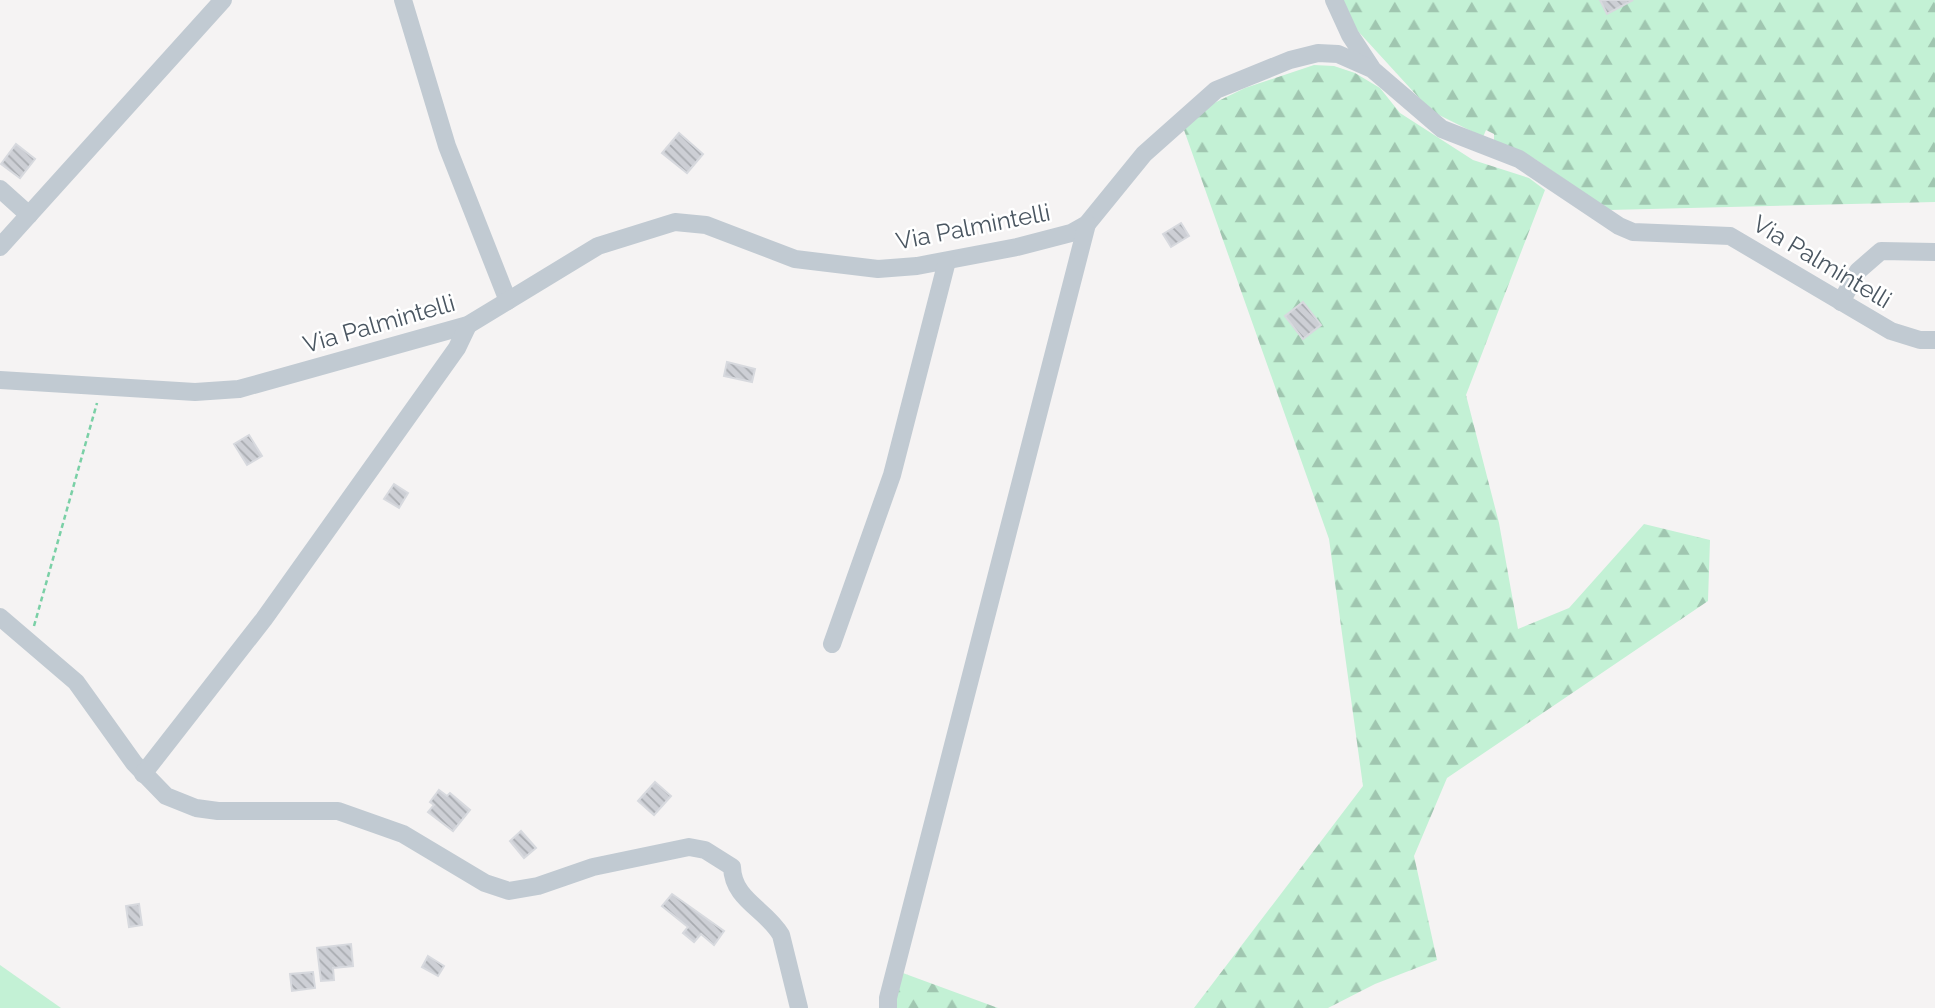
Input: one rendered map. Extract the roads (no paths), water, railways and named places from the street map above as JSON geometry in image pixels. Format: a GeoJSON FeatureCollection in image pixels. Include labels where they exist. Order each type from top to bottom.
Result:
{"type":"FeatureCollection","features":[{"type":"Feature","properties":{"kind":"street"},"geometry":{"type":"LineString","coordinates":[[0,247],[223,0]]}},
{"type":"Feature","properties":{"kind":"street"},"geometry":{"type":"LineString","coordinates":[[403,0],[447,146],[508,301]]}},
{"type":"Feature","properties":{"kind":"street"},"geometry":{"type":"LineString","coordinates":[[1334,0],[1350,34],[1372,69]]}},
{"type":"Feature","properties":{"kind":"street","name":"Via Palmintelli"},"geometry":{"type":"LineString","coordinates":[[0,380],[218,392],[468,325],[598,246],[675,222],[706,225],[795,260],[815,264],[900,268],[1017,247],[1071,233],[1087,224],[1144,154],[1216,90],[1290,60],[1318,53],[1338,54],[1372,69],[1442,129],[1520,159],[1619,226],[1633,232],[1730,236],[1905,337],[1935,340]]}},
{"type":"Feature","properties":{"kind":"street"},"geometry":{"type":"LineString","coordinates":[[0,188],[29,215]]}},
{"type":"Feature","properties":{"kind":"street"},"geometry":{"type":"LineString","coordinates":[[888,1008],[888,998],[950,752],[1087,224]]}},
{"type":"Feature","properties":{"kind":"street"},"geometry":{"type":"LineString","coordinates":[[1841,302],[1858,271],[1881,251],[1935,252]]}},
{"type":"Feature","properties":{"kind":"street"},"geometry":{"type":"LineString","coordinates":[[832,644],[892,475],[947,261]]}},
{"type":"Feature","properties":{"kind":"street"},"geometry":{"type":"LineString","coordinates":[[143,774],[264,619],[457,348],[468,325]]}},
{"type":"Feature","properties":{"kind":"street"},"geometry":{"type":"LineString","coordinates":[[0,617],[76,682],[143,774],[166,796],[196,808],[351,814],[403,834],[485,883],[509,891],[538,886],[593,867],[689,847],[705,850],[732,867],[737,890],[767,916],[781,935],[799,1008]]}}]}
